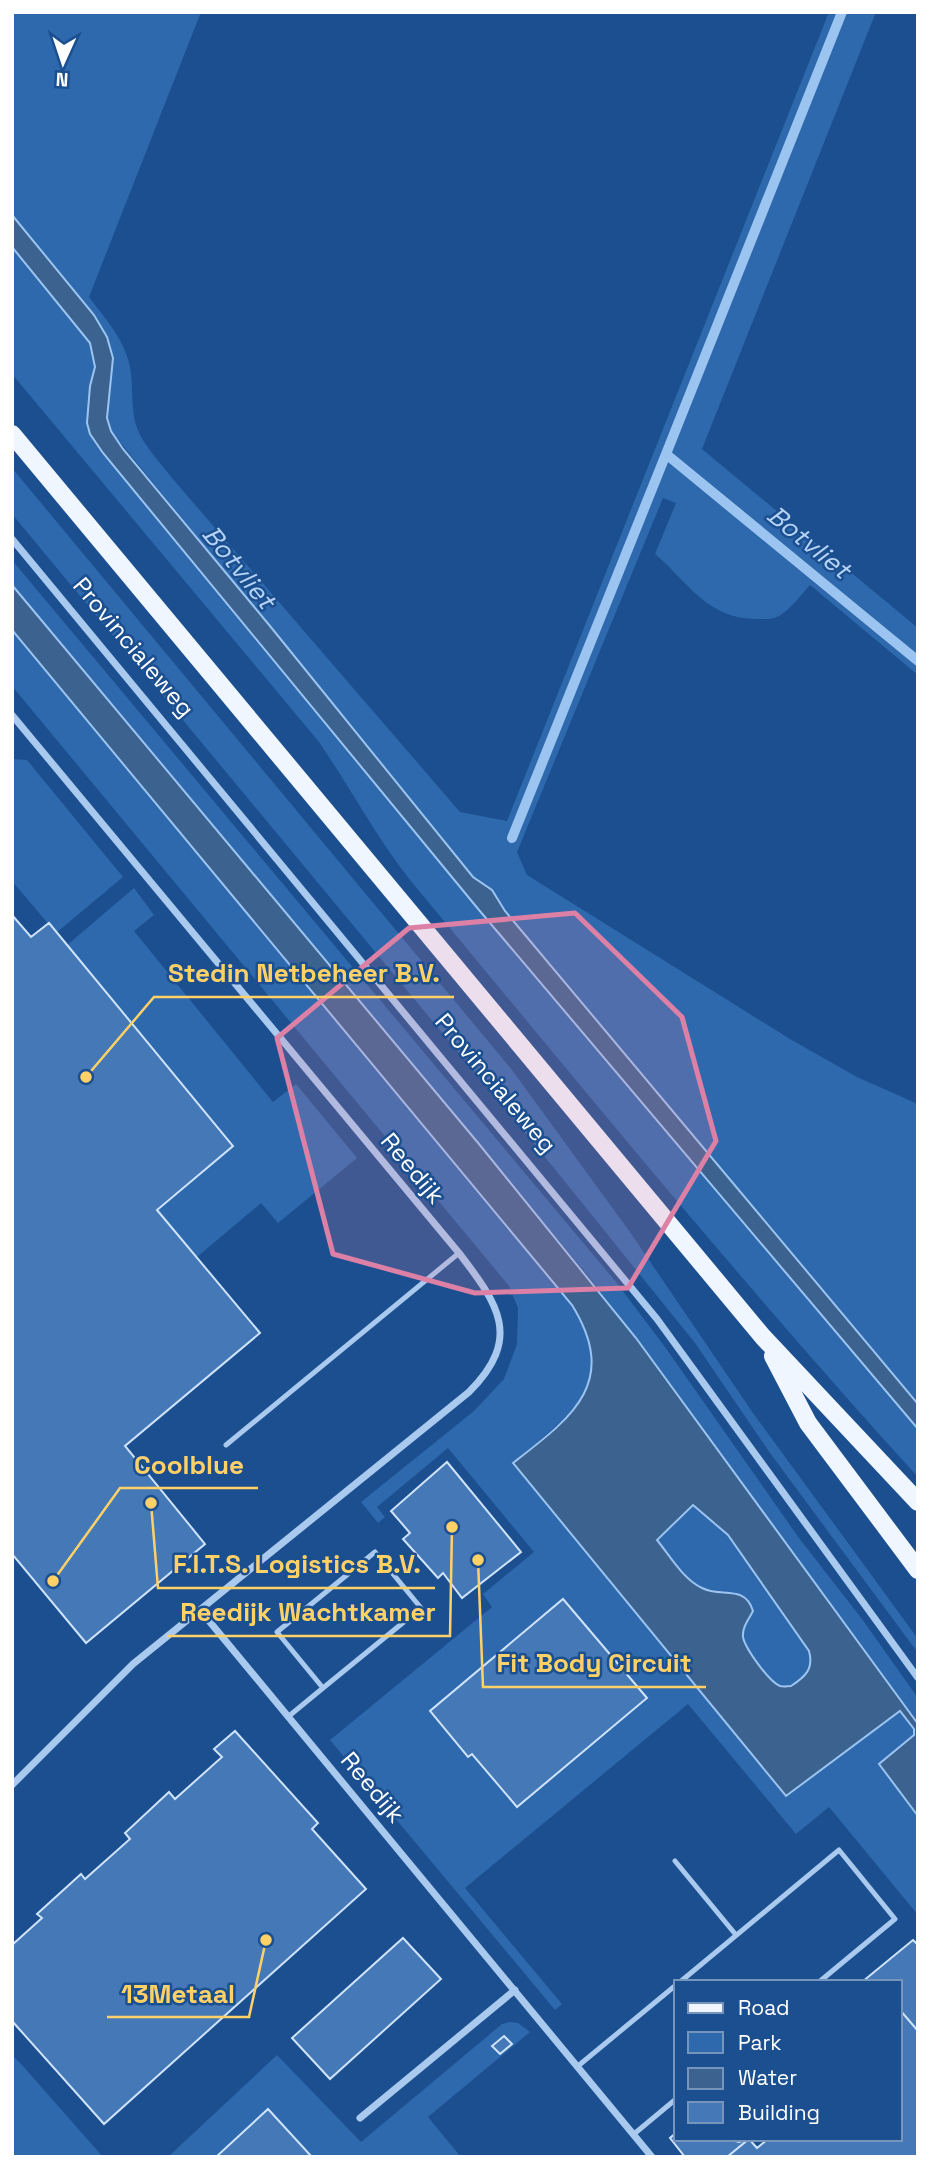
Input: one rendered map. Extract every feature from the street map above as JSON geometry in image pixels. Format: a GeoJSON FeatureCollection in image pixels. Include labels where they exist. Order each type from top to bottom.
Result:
{"type":"FeatureCollection","features":[{"type":"Feature","properties":{"kind":"main road","name":"Provincialeweg"},"geometry":{"type":"LineString","coordinates":[[12,434],[763,1337],[918,1502]]}},
{"type":"Feature","properties":{"kind":"main road","name":"Provincialeweg"},"geometry":{"type":"LineString","coordinates":[[763,1337],[808,1423],[918,1570]]}},
{"type":"Feature","properties":{"kind":"street","name":"Provincialeweg"},"geometry":{"type":"LineString","coordinates":[[12,538],[657,1319],[918,1678]]}},
{"type":"Feature","properties":{"kind":"street","name":"Reedijk"},"geometry":{"type":"LineString","coordinates":[[12,1785],[103,1692],[200,1609],[469,1392],[488,1371],[500,1338],[498,1315],[487,1290],[459,1253],[13,718]]}},
{"type":"Feature","properties":{"kind":"street","name":"Reedijk"},"geometry":{"type":"LineString","coordinates":[[200,1609],[652,2157]]}},
{"type":"Feature","properties":{"kind":"street"},"geometry":{"type":"LineString","coordinates":[[360,2118],[515,1990]]}},
{"type":"Feature","properties":{"kind":"lane"},"geometry":{"type":"LineString","coordinates":[[226,1445],[459,1253]]}},
{"type":"Feature","properties":{"kind":"lane"},"geometry":{"type":"LineString","coordinates":[[289,1716],[421,1608],[375,1552],[277,1632],[323,1688]]}},
{"type":"Feature","properties":{"kind":"lane"},"geometry":{"type":"LineString","coordinates":[[682,1980],[839,1850],[895,1919],[821,1980]]}},
{"type":"Feature","properties":{"kind":"lane"},"geometry":{"type":"LineString","coordinates":[[675,1861],[736,1935]]}},
{"type":"Feature","properties":{"kind":"lane"},"geometry":{"type":"LineString","coordinates":[[578,2066],[674,1986]]}},
{"type":"Feature","properties":{"kind":"lane"},"geometry":{"type":"LineString","coordinates":[[634,2134],[674,2101]]}},
{"type":"Feature","properties":{"kind":"highlighted area"},"geometry":{"type":"Polygon","coordinates":[[[575,913],[682,1017],[716,1141],[628,1288],[475,1293],[333,1254],[277,1038],[409,928],[575,913]]]}},
{"type":"Feature","properties":{"kind":"green space"},"geometry":{"type":"Polygon","coordinates":[[[12,12],[201,12],[89,297],[115,332],[125,351],[131,373],[137,428],[148,448],[172,478],[460,812],[507,821],[829,12],[876,12],[702,449],[918,628],[918,675],[810,585],[788,610],[774,618],[740,617],[712,606],[655,554],[676,503],[663,498],[517,852],[527,875],[790,1039],[857,1077],[918,1104],[918,1404],[505,911],[492,890],[473,877],[111,431],[106,412],[113,358],[102,327],[12,215],[12,12]]]}},
{"type":"Feature","properties":{"kind":"green space"},"geometry":{"type":"Polygon","coordinates":[[[12,247],[90,343],[95,367],[87,413],[96,444],[479,910],[918,1429],[918,1477],[724,1256],[410,880],[319,742],[12,374],[12,247]]]}},
{"type":"Feature","properties":{"kind":"green space"},"geometry":{"type":"Polygon","coordinates":[[[12,468],[512,1070],[630,1232],[753,1413],[918,1639],[918,1653],[770,1453],[695,1343],[537,1147],[12,514],[12,468]]]}},
{"type":"Feature","properties":{"kind":"green space"},"geometry":{"type":"Polygon","coordinates":[[[12,560],[616,1282],[799,1538],[862,1619],[918,1698],[918,1724],[589,1277],[12,585],[12,560]]]}},
{"type":"Feature","properties":{"kind":"green space"},"geometry":{"type":"Polygon","coordinates":[[[12,630],[572,1305],[586,1333],[592,1357],[590,1378],[582,1396],[569,1413],[513,1464],[785,1796],[900,1710],[914,1729],[913,1738],[880,1764],[918,1816],[918,1915],[829,1807],[796,1834],[688,1704],[465,1888],[562,2004],[555,2010],[330,1740],[492,1607],[483,1594],[534,1552],[448,1448],[377,1507],[385,1517],[378,1523],[361,1502],[474,1411],[504,1379],[517,1344],[518,1308],[509,1286],[12,686],[12,630]]]}},
{"type":"Feature","properties":{"kind":"green space"},"geometry":{"type":"Polygon","coordinates":[[[12,759],[27,760],[123,877],[56,933],[12,881],[12,759]]]}},
{"type":"Feature","properties":{"kind":"green space"},"geometry":{"type":"Polygon","coordinates":[[[134,888],[154,915],[134,931],[273,1102],[296,1084],[357,1158],[278,1223],[261,1203],[197,1257],[157,1210],[233,1146],[66,946],[134,888]]]}},
{"type":"Feature","properties":{"kind":"green space"},"geometry":{"type":"Polygon","coordinates":[[[693,1505],[728,1535],[809,1651],[810,1663],[807,1672],[791,1686],[775,1684],[748,1650],[743,1635],[750,1618],[740,1594],[702,1588],[689,1579],[656,1540],[693,1505]]]}},
{"type":"Feature","properties":{"kind":"green space"},"geometry":{"type":"Polygon","coordinates":[[[518,2023],[530,2032],[428,2117],[461,2157],[168,2157],[277,2055],[361,2142],[502,2024],[518,2023]]]}},
{"type":"Feature","properties":{"kind":"green space"},"geometry":{"type":"Polygon","coordinates":[[[12,2055],[22,2065],[103,2157],[12,2157],[12,2055]]]}},
{"type":"Feature","properties":{"kind":"water"},"geometry":{"type":"Polygon","coordinates":[[[12,215],[94,315],[107,337],[113,358],[107,418],[111,431],[123,449],[473,877],[492,890],[505,911],[918,1404],[918,1429],[479,910],[103,453],[90,434],[87,423],[90,386],[95,367],[90,343],[12,247],[12,215]]]}},
{"type":"Feature","properties":{"kind":"water"},"geometry":{"type":"Polygon","coordinates":[[[12,585],[479,1144],[636,1338],[918,1724],[918,1816],[879,1764],[914,1735],[914,1729],[900,1711],[786,1796],[513,1463],[554,1430],[583,1396],[590,1377],[591,1356],[586,1332],[572,1305],[12,630],[12,585]],[[693,1505],[657,1540],[695,1584],[709,1591],[744,1597],[753,1611],[746,1623],[743,1637],[748,1649],[775,1683],[791,1686],[807,1672],[810,1663],[809,1651],[728,1535],[693,1505]]]}},
{"type":"Feature","properties":{"kind":"building"},"geometry":{"type":"Polygon","coordinates":[[[12,915],[31,937],[49,923],[233,1146],[157,1210],[260,1333],[125,1446],[205,1544],[86,1643],[12,1554],[12,915]]]}},
{"type":"Feature","properties":{"kind":"building"},"geometry":{"type":"Polygon","coordinates":[[[447,1462],[521,1552],[462,1598],[443,1573],[438,1578],[403,1539],[410,1533],[391,1511],[447,1462]]]}},
{"type":"Feature","properties":{"kind":"building"},"geometry":{"type":"Polygon","coordinates":[[[563,1599],[647,1698],[517,1807],[472,1754],[468,1757],[430,1711],[563,1599]]]}},
{"type":"Feature","properties":{"kind":"building"},"geometry":{"type":"Polygon","coordinates":[[[235,1731],[318,1823],[312,1829],[366,1889],[104,2124],[12,2021],[12,1945],[42,1918],[37,1914],[81,1874],[85,1879],[130,1839],[125,1833],[169,1792],[175,1799],[222,1757],[214,1749],[235,1731]]]}},
{"type":"Feature","properties":{"kind":"building"},"geometry":{"type":"Polygon","coordinates":[[[403,1938],[441,1979],[330,2079],[292,2038],[403,1938]]]}},
{"type":"Feature","properties":{"kind":"building"},"geometry":{"type":"Polygon","coordinates":[[[913,1940],[918,1945],[918,2031],[902,2012],[902,1980],[864,1980],[913,1940]]]}},
{"type":"Feature","properties":{"kind":"building"},"geometry":{"type":"Polygon","coordinates":[[[902,2012],[918,2031],[918,2157],[727,2157],[747,2141],[751,2141],[757,2148],[766,2141],[902,2141],[902,2012]]]}},
{"type":"Feature","properties":{"kind":"building"},"geometry":{"type":"Polygon","coordinates":[[[504,2036],[512,2044],[500,2054],[492,2046],[504,2036]]]}},
{"type":"Feature","properties":{"kind":"building"},"geometry":{"type":"Polygon","coordinates":[[[268,2109],[312,2157],[216,2157],[268,2109]]]}},
{"type":"Feature","properties":{"kind":"building"},"geometry":{"type":"Polygon","coordinates":[[[674,2135],[674,2141],[747,2141],[727,2157],[685,2157],[670,2138],[674,2135]]]}},
{"type":"Feature","properties":{"kind":"waterway"},"geometry":{"type":"LineString","coordinates":[[666,454],[842,12]]}},
{"type":"Feature","properties":{"kind":"waterway","name":"Botvliet"},"geometry":{"type":"LineString","coordinates":[[512,838],[666,454],[918,661]]}},
{"type":"Feature","properties":{"kind":"place","name":"Stedin Netbeheer B.V."},"geometry":{"type":"Point","coordinates":[86,1077]}},
{"type":"Feature","properties":{"kind":"place","name":"F.I.T.S. Logistics B.V."},"geometry":{"type":"Point","coordinates":[151,1503]}},
{"type":"Feature","properties":{"kind":"place","name":"Reedijk Wachtkamer"},"geometry":{"type":"Point","coordinates":[452,1527]}},
{"type":"Feature","properties":{"kind":"place","name":"Fit Body Circuit"},"geometry":{"type":"Point","coordinates":[478,1560]}},
{"type":"Feature","properties":{"kind":"place","name":"Coolblue"},"geometry":{"type":"Point","coordinates":[53,1581]}},
{"type":"Feature","properties":{"kind":"place","name":"13Metaal"},"geometry":{"type":"Point","coordinates":[266,1940]}}]}
